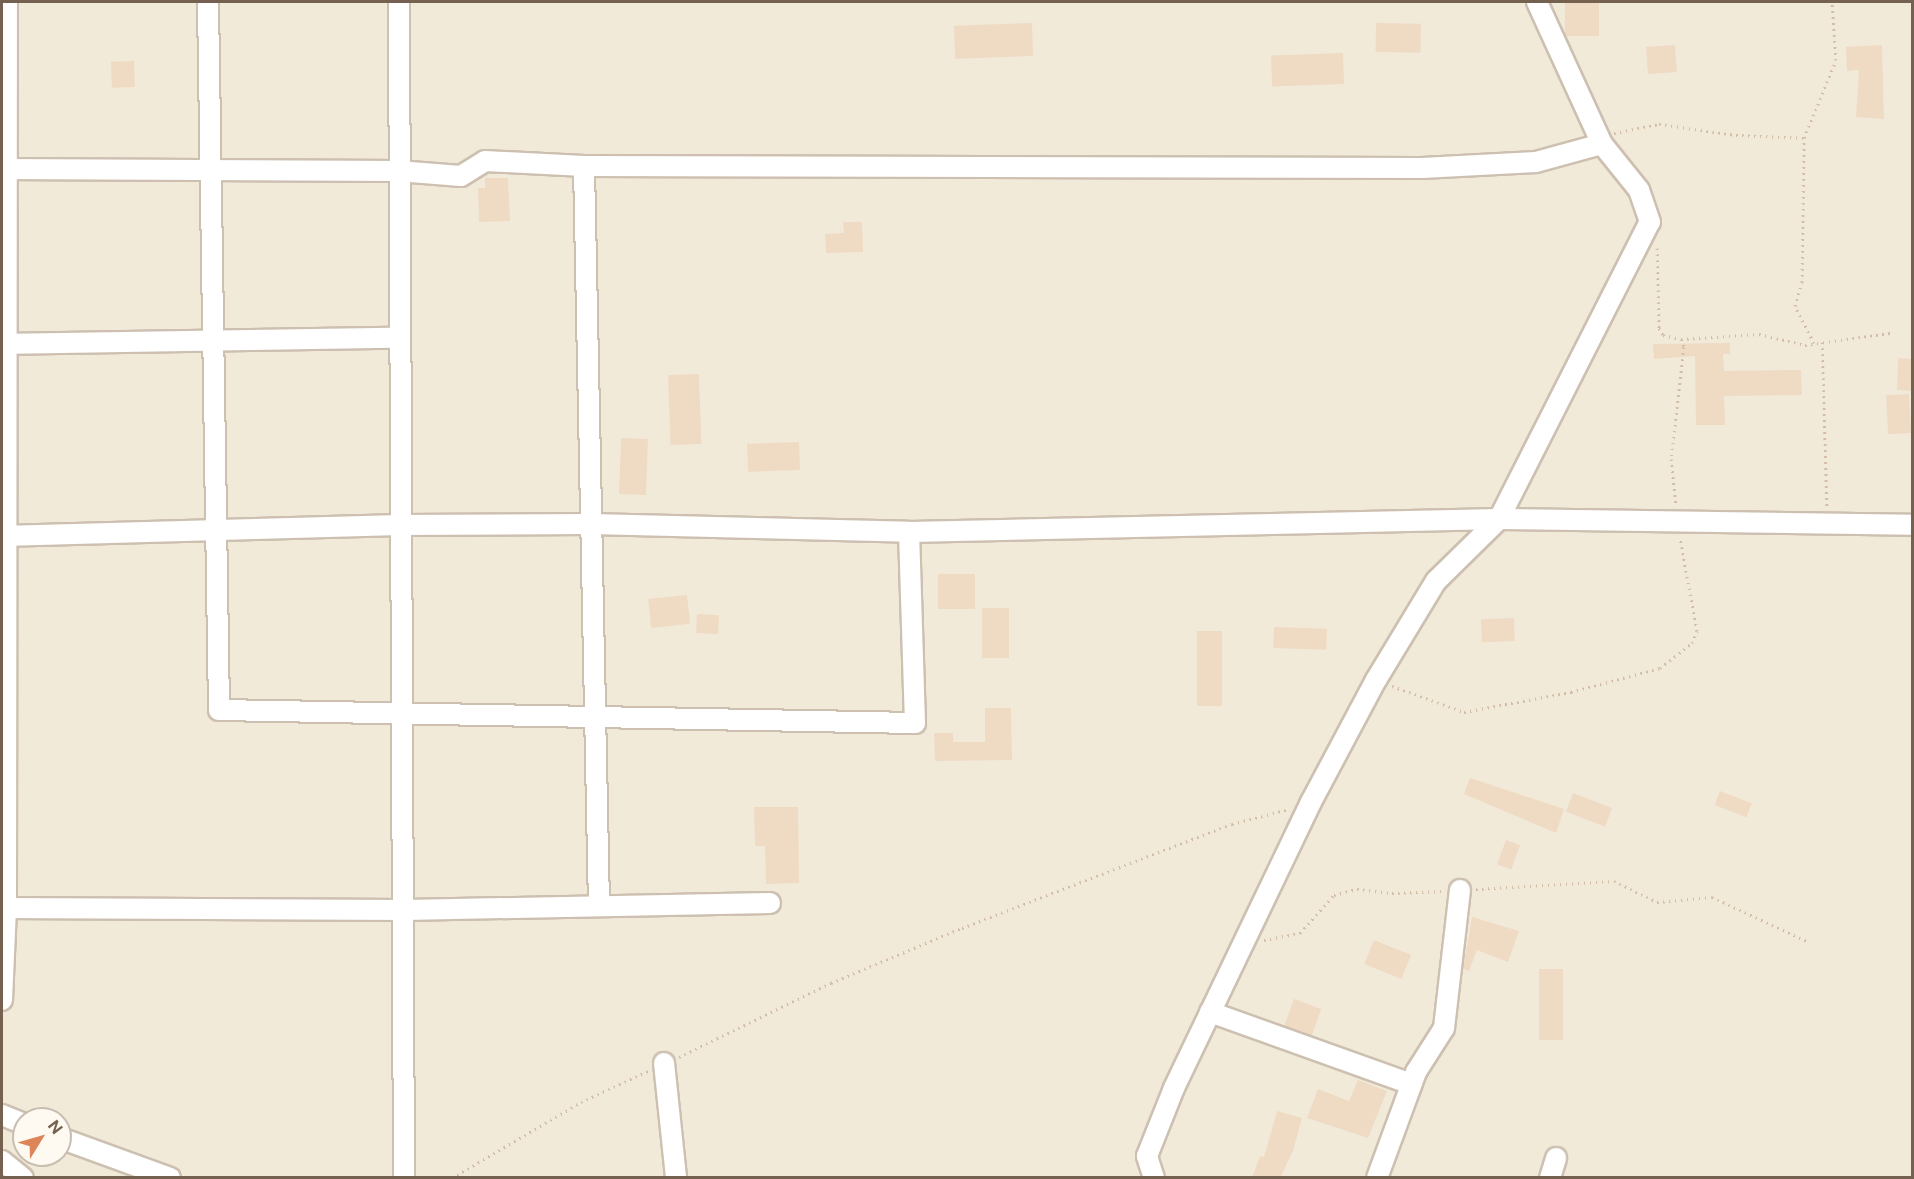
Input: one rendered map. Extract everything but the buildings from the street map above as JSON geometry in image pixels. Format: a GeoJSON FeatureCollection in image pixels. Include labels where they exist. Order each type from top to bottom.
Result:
{"type":"FeatureCollection","features":[{"type":"Feature","properties":{"kind":"street"},"geometry":{"type":"LineString","coordinates":[[2,1000],[4,169],[7,2]]}},
{"type":"Feature","properties":{"kind":"street"},"geometry":{"type":"LineString","coordinates":[[208,2],[218,529],[219,710],[401,716],[915,723],[909,532]]}},
{"type":"Feature","properties":{"kind":"street"},"geometry":{"type":"LineString","coordinates":[[399,2],[398,338],[404,910],[401,1094],[404,1178]]}},
{"type":"Feature","properties":{"kind":"street"},"geometry":{"type":"LineString","coordinates":[[1154,1178],[1147,1156],[1245,935],[1311,802],[1376,680],[1436,581],[1499,519],[1650,222],[1639,190],[1600,140],[1537,2]]}},
{"type":"Feature","properties":{"kind":"street"},"geometry":{"type":"LineString","coordinates":[[4,169],[212,172],[398,171],[461,176],[485,161],[584,166],[1422,168],[1536,162],[1600,140]]}},
{"type":"Feature","properties":{"kind":"street"},"geometry":{"type":"LineString","coordinates":[[584,166],[599,905]]}},
{"type":"Feature","properties":{"kind":"street"},"geometry":{"type":"LineString","coordinates":[[4,344],[398,338]]}},
{"type":"Feature","properties":{"kind":"street"},"geometry":{"type":"LineString","coordinates":[[3,536],[400,525],[591,524],[909,532],[1499,519],[1912,525]]}},
{"type":"Feature","properties":{"kind":"street"},"geometry":{"type":"LineString","coordinates":[[1377,1178],[1411,1084],[1444,1028],[1460,890]]}},
{"type":"Feature","properties":{"kind":"street"},"geometry":{"type":"LineString","coordinates":[[4,908],[404,910],[770,903]]}},
{"type":"Feature","properties":{"kind":"street"},"geometry":{"type":"LineString","coordinates":[[1210,1012],[1411,1084]]}},
{"type":"Feature","properties":{"kind":"street"},"geometry":{"type":"LineString","coordinates":[[664,1063],[676,1178]]}},
{"type":"Feature","properties":{"kind":"street"},"geometry":{"type":"LineString","coordinates":[[72,1143],[170,1178]]}},
{"type":"Feature","properties":{"kind":"street"},"geometry":{"type":"LineString","coordinates":[[92,1151],[118,1178]]}},
{"type":"Feature","properties":{"kind":"street"},"geometry":{"type":"LineString","coordinates":[[1550,1178],[1556,1158]]}},
{"type":"Feature","properties":{"kind":"street"},"geometry":{"type":"LineString","coordinates":[[2,1161],[22,1178]]}},
{"type":"Feature","properties":{"kind":"path"},"geometry":{"type":"LineString","coordinates":[[1814,343],[1795,306],[1803,282],[1804,138],[1836,60],[1832,2]]}},
{"type":"Feature","properties":{"kind":"path"},"geometry":{"type":"LineString","coordinates":[[1600,140],[1659,124],[1736,135],[1804,138]]}},
{"type":"Feature","properties":{"kind":"path"},"geometry":{"type":"LineString","coordinates":[[1650,222],[1656,239],[1659,328],[1663,335],[1681,339],[1759,334],[1814,343],[1890,333]]}},
{"type":"Feature","properties":{"kind":"path"},"geometry":{"type":"LineString","coordinates":[[1376,680],[1464,712],[1571,692],[1660,668],[1692,642],[1697,631],[1677,522],[1671,459],[1684,347],[1681,339]]}},
{"type":"Feature","properties":{"kind":"path"},"geometry":{"type":"LineString","coordinates":[[1822,342],[1828,524]]}},
{"type":"Feature","properties":{"kind":"path"},"geometry":{"type":"LineString","coordinates":[[452,1178],[580,1102],[831,983],[962,928],[1232,825],[1311,802]]}},
{"type":"Feature","properties":{"kind":"path"},"geometry":{"type":"LineString","coordinates":[[1245,935],[1260,940],[1300,933],[1334,895],[1357,889],[1392,893],[1614,881],[1657,902],[1712,897],[1809,942]]}},
{"type":"Feature","properties":{"kind":"shaded area"},"geometry":{"type":"Polygon","coordinates":[[[2,2],[1912,2],[1912,1177],[2,1178],[2,2]]]}}]}
